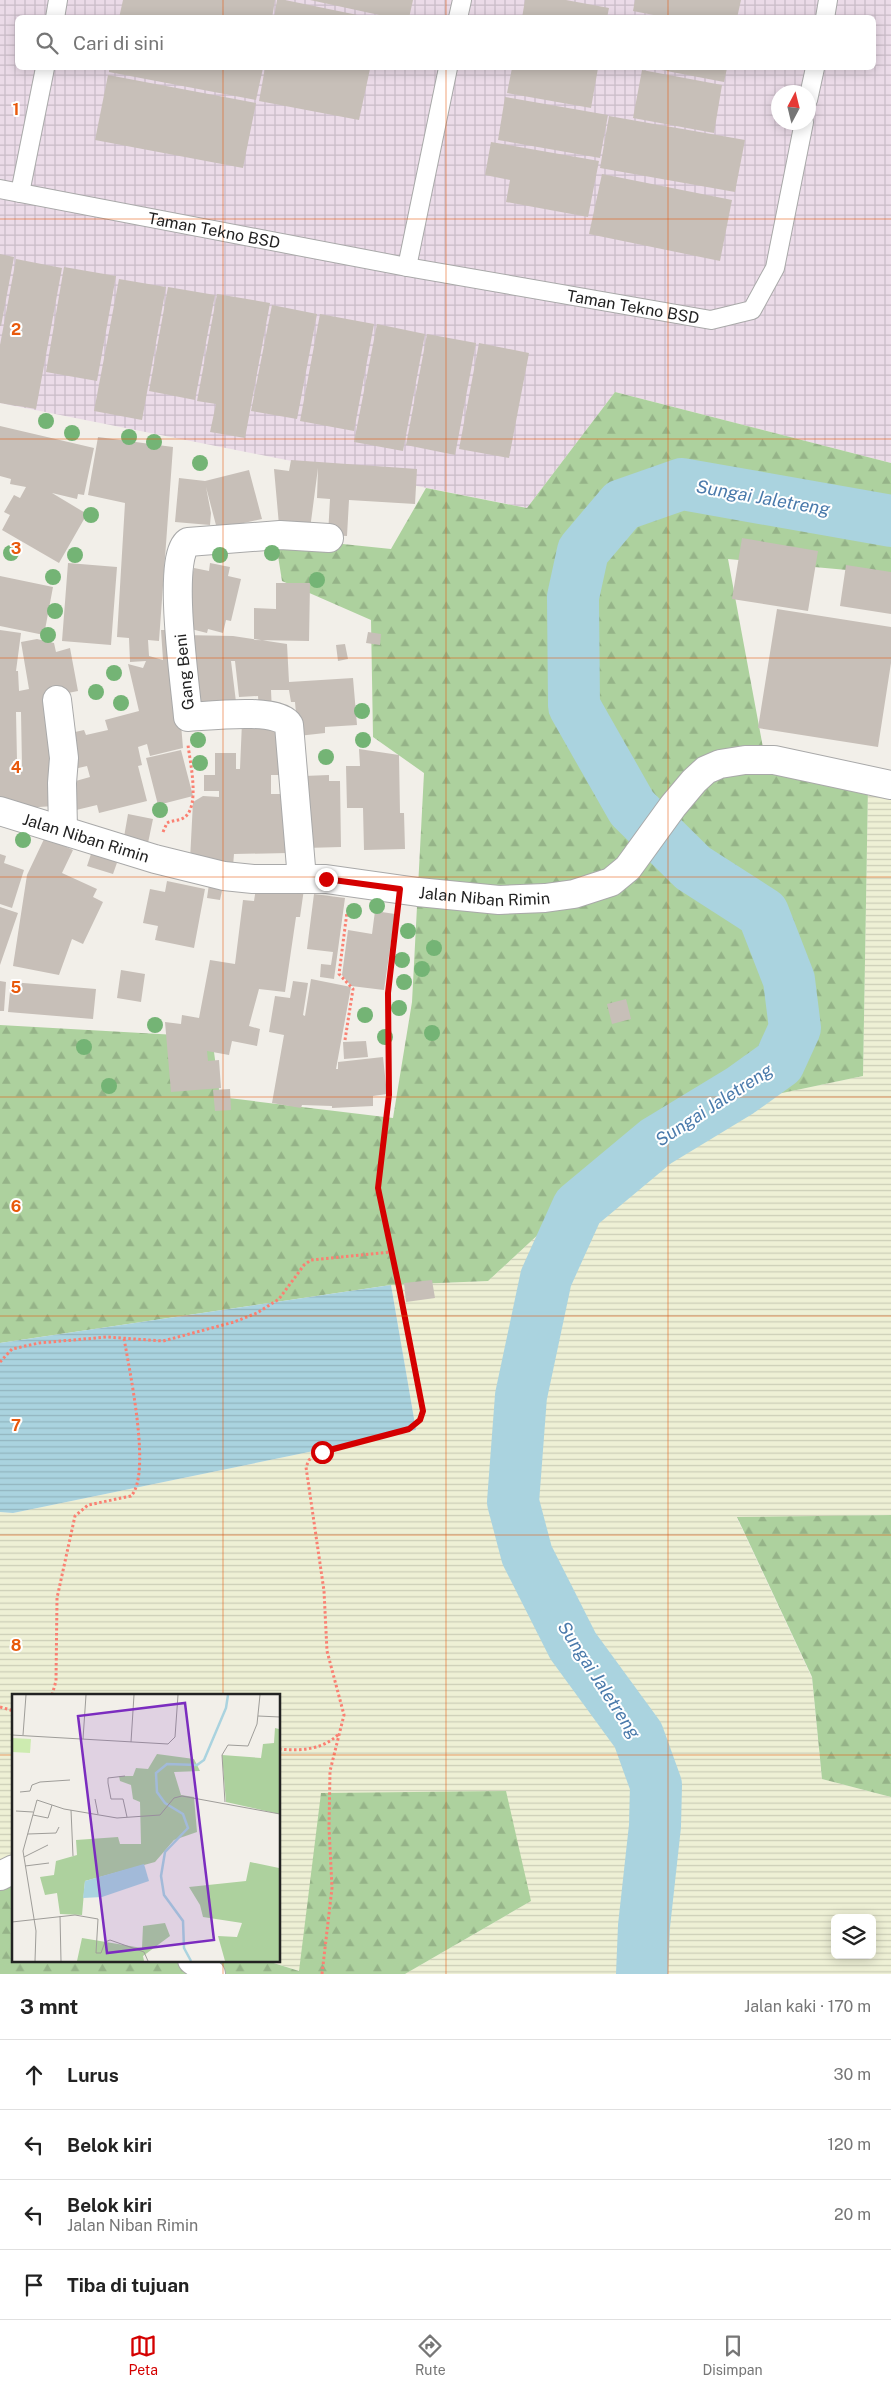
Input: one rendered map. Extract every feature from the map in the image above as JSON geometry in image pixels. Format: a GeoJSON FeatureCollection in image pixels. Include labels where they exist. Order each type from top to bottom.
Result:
{"type":"FeatureCollection","features":[{"type":"Feature","properties":{"kind":"street","name":"Gang Beni"},"geometry":{"type":"LineString","coordinates":[[302,879],[290,726],[287,721],[270,716],[248,714],[188,718],[178,610],[180,566],[182,547],[186,543],[280,535],[329,538]]}},
{"type":"Feature","properties":{"kind":"street"},"geometry":{"type":"LineString","coordinates":[[56,700],[64,758],[62,783],[63,829]]}},
{"type":"Feature","properties":{"kind":"street","name":"Jalan Niban Rimin"},"geometry":{"type":"LineString","coordinates":[[0,811],[155,859],[224,876],[253,879],[351,882],[499,900],[545,898],[588,890],[611,882],[628,868],[673,806],[706,770],[720,764],[745,760],[774,760],[891,785]]}},
{"type":"Feature","properties":{"kind":"street"},"geometry":{"type":"LineString","coordinates":[[0,1876],[12,1871]]}},
{"type":"Feature","properties":{"kind":"street"},"geometry":{"type":"LineString","coordinates":[[195,1962],[211,1974]]}},
{"type":"Feature","properties":{"kind":"lane"},"geometry":{"type":"LineString","coordinates":[[56,15],[58,0]]}},
{"type":"Feature","properties":{"kind":"lane"},"geometry":{"type":"LineString","coordinates":[[459,15],[462,0]]}},
{"type":"Feature","properties":{"kind":"lane"},"geometry":{"type":"LineString","coordinates":[[826,15],[828,0]]}},
{"type":"Feature","properties":{"kind":"lane"},"geometry":{"type":"LineString","coordinates":[[20,192],[45,70]]}},
{"type":"Feature","properties":{"kind":"lane"},"geometry":{"type":"LineString","coordinates":[[407,267],[448,70]]}},
{"type":"Feature","properties":{"kind":"lane"},"geometry":{"type":"LineString","coordinates":[[811,85],[815,70]]}},
{"type":"Feature","properties":{"kind":"lane","name":"Taman Tekno BSD"},"geometry":{"type":"LineString","coordinates":[[0,189],[407,267],[711,320],[752,310],[775,268],[802,130]]}},
{"type":"Feature","properties":{"kind":"path"},"geometry":{"type":"LineString","coordinates":[[155,859],[165,825],[170,821],[186,816],[192,802],[193,795],[187,741],[188,718]]}},
{"type":"Feature","properties":{"kind":"path"},"geometry":{"type":"LineString","coordinates":[[345,1040],[353,989],[339,974],[351,882]]}},
{"type":"Feature","properties":{"kind":"path"},"geometry":{"type":"LineString","coordinates":[[322,1974],[330,1916],[333,1870],[329,1828],[330,1771],[344,1715],[326,1652],[324,1591],[306,1467],[309,1460],[315,1454],[409,1429],[417,1425],[422,1418],[422,1403],[378,1188],[389,1095],[388,993],[400,889]]}},
{"type":"Feature","properties":{"kind":"path"},"geometry":{"type":"LineString","coordinates":[[0,1362],[8,1352],[19,1347],[73,1340],[124,1338],[163,1341],[234,1322],[257,1313],[279,1299],[304,1265],[311,1260],[391,1252]]}},
{"type":"Feature","properties":{"kind":"path"},"geometry":{"type":"LineString","coordinates":[[52,1694],[56,1681],[57,1598],[75,1516],[88,1504],[127,1498],[137,1488],[139,1467],[138,1433],[124,1338]]}},
{"type":"Feature","properties":{"kind":"path"},"geometry":{"type":"LineString","coordinates":[[280,1749],[317,1747],[326,1744],[341,1732]]}},
{"type":"Feature","properties":{"kind":"shaded area"},"geometry":{"type":"Polygon","coordinates":[[[0,0],[891,0],[891,463],[615,392],[527,508],[0,403],[0,0]]]}},
{"type":"Feature","properties":{"kind":"green space"},"geometry":{"type":"Polygon","coordinates":[[[615,392],[891,463],[891,574],[728,559],[764,753],[868,786],[863,1076],[664,1118],[488,1281],[391,1285],[0,1343],[0,1025],[212,1037],[220,1097],[393,1118],[412,1002],[424,773],[373,737],[371,620],[282,581],[275,537],[391,549],[426,488],[527,508],[615,392]]]}},
{"type":"Feature","properties":{"kind":"green space"},"geometry":{"type":"Polygon","coordinates":[[[868,786],[891,793],[891,1515],[737,1518],[812,1678],[822,1779],[891,1797],[891,1974],[405,1974],[531,1901],[322,1793],[300,1971],[271,1962],[280,1962],[280,1694],[12,1694],[12,1877],[0,1874],[0,1512],[13,1513],[416,1430],[391,1285],[488,1281],[664,1118],[863,1076],[868,786]]]}},
{"type":"Feature","properties":{"kind":"green space"},"geometry":{"type":"Polygon","coordinates":[[[891,1515],[891,1797],[822,1779],[812,1677],[737,1517],[891,1515]]]}},
{"type":"Feature","properties":{"kind":"green space"},"geometry":{"type":"Polygon","coordinates":[[[506,1791],[531,1901],[405,1974],[0,1974],[0,1874],[12,1877],[12,1962],[270,1962],[299,1971],[321,1793],[506,1791]]]}},
{"type":"Feature","properties":{"kind":"water"},"geometry":{"type":"Polygon","coordinates":[[[391,1285],[416,1430],[13,1513],[0,1512],[0,1343],[391,1285]]]}},
{"type":"Feature","properties":{"kind":"building"},"geometry":{"type":"Polygon","coordinates":[[[123,0],[275,0],[272,15],[120,15],[123,0]]]}},
{"type":"Feature","properties":{"kind":"building"},"geometry":{"type":"Polygon","coordinates":[[[277,0],[285,0],[358,15],[274,15],[277,0]]]}},
{"type":"Feature","properties":{"kind":"building"},"geometry":{"type":"Polygon","coordinates":[[[310,0],[413,0],[410,15],[379,15],[310,0]]]}},
{"type":"Feature","properties":{"kind":"building"},"geometry":{"type":"Polygon","coordinates":[[[525,0],[566,0],[609,8],[608,15],[522,15],[525,0]]]}},
{"type":"Feature","properties":{"kind":"building"},"geometry":{"type":"Polygon","coordinates":[[[635,0],[741,0],[738,15],[654,15],[633,11],[635,0]]]}},
{"type":"Feature","properties":{"kind":"building"},"geometry":{"type":"Polygon","coordinates":[[[109,70],[263,70],[256,100],[109,72],[109,70]]]}},
{"type":"Feature","properties":{"kind":"building"},"geometry":{"type":"Polygon","coordinates":[[[265,70],[370,70],[359,120],[259,101],[265,70]]]}},
{"type":"Feature","properties":{"kind":"building"},"geometry":{"type":"Polygon","coordinates":[[[512,70],[598,70],[591,108],[507,93],[512,70]]]}},
{"type":"Feature","properties":{"kind":"building"},"geometry":{"type":"Polygon","coordinates":[[[642,70],[722,85],[714,133],[633,118],[642,70]]]}},
{"type":"Feature","properties":{"kind":"building"},"geometry":{"type":"Polygon","coordinates":[[[661,70],[727,70],[724,82],[661,70]]]}},
{"type":"Feature","properties":{"kind":"building"},"geometry":{"type":"Polygon","coordinates":[[[108,75],[256,103],[243,168],[95,140],[108,75]]]}},
{"type":"Feature","properties":{"kind":"building"},"geometry":{"type":"Polygon","coordinates":[[[505,97],[608,115],[600,158],[498,140],[505,97]]]}},
{"type":"Feature","properties":{"kind":"building"},"geometry":{"type":"Polygon","coordinates":[[[609,116],[745,140],[735,192],[600,168],[609,116]]]}},
{"type":"Feature","properties":{"kind":"building"},"geometry":{"type":"Polygon","coordinates":[[[491,142],[599,161],[588,217],[506,202],[510,180],[485,175],[491,142]]]}},
{"type":"Feature","properties":{"kind":"building"},"geometry":{"type":"Polygon","coordinates":[[[602,174],[732,200],[720,261],[589,234],[602,174]]]}},
{"type":"Feature","properties":{"kind":"building"},"geometry":{"type":"Polygon","coordinates":[[[0,254],[14,257],[1,326],[0,326],[0,254]]]}},
{"type":"Feature","properties":{"kind":"building"},"geometry":{"type":"Polygon","coordinates":[[[16,259],[62,268],[36,409],[0,403],[0,345],[16,259]]]}},
{"type":"Feature","properties":{"kind":"building"},"geometry":{"type":"Polygon","coordinates":[[[64,267],[116,276],[97,381],[46,372],[64,267]]]}},
{"type":"Feature","properties":{"kind":"building"},"geometry":{"type":"Polygon","coordinates":[[[119,279],[166,287],[142,420],[94,411],[119,279]]]}},
{"type":"Feature","properties":{"kind":"building"},"geometry":{"type":"Polygon","coordinates":[[[168,287],[215,295],[195,400],[149,391],[168,287]]]}},
{"type":"Feature","properties":{"kind":"building"},"geometry":{"type":"Polygon","coordinates":[[[217,294],[270,303],[245,438],[210,432],[216,404],[197,401],[217,294]]]}},
{"type":"Feature","properties":{"kind":"building"},"geometry":{"type":"Polygon","coordinates":[[[272,305],[317,314],[297,419],[251,411],[272,305]]]}},
{"type":"Feature","properties":{"kind":"building"},"geometry":{"type":"Polygon","coordinates":[[[320,314],[374,324],[354,431],[300,421],[320,314]]]}},
{"type":"Feature","properties":{"kind":"building"},"geometry":{"type":"Polygon","coordinates":[[[377,324],[425,334],[403,451],[354,442],[377,324]]]}},
{"type":"Feature","properties":{"kind":"building"},"geometry":{"type":"Polygon","coordinates":[[[427,334],[476,343],[455,455],[406,445],[427,334]]]}},
{"type":"Feature","properties":{"kind":"building"},"geometry":{"type":"Polygon","coordinates":[[[479,343],[529,353],[509,458],[459,449],[479,343]]]}},
{"type":"Feature","properties":{"kind":"building"},"geometry":{"type":"Polygon","coordinates":[[[0,426],[94,448],[84,495],[78,494],[77,499],[52,493],[87,514],[59,563],[2,530],[10,515],[4,512],[14,495],[20,498],[26,487],[10,484],[11,479],[0,476],[0,426]]]}},
{"type":"Feature","properties":{"kind":"building"},"geometry":{"type":"Polygon","coordinates":[[[98,437],[173,447],[159,641],[148,640],[149,656],[163,660],[161,630],[173,630],[183,748],[150,756],[147,744],[138,747],[142,765],[138,766],[147,801],[99,813],[97,805],[72,811],[65,784],[90,777],[87,766],[74,769],[66,734],[84,730],[86,735],[108,730],[105,720],[139,711],[128,664],[143,668],[146,661],[130,662],[129,638],[117,637],[125,503],[88,495],[98,437]]]}},
{"type":"Feature","properties":{"kind":"building"},"geometry":{"type":"Polygon","coordinates":[[[291,460],[417,469],[415,504],[349,500],[347,536],[328,535],[330,499],[317,498],[318,468],[310,529],[279,525],[274,469],[289,471],[291,460]]]}},
{"type":"Feature","properties":{"kind":"building"},"geometry":{"type":"Polygon","coordinates":[[[249,470],[262,519],[217,529],[206,487],[211,513],[210,525],[175,522],[179,478],[205,481],[249,470]]]}},
{"type":"Feature","properties":{"kind":"building"},"geometry":{"type":"Polygon","coordinates":[[[742,538],[818,551],[808,611],[732,599],[742,538]]]}},
{"type":"Feature","properties":{"kind":"building"},"geometry":{"type":"Polygon","coordinates":[[[68,563],[117,567],[111,645],[62,641],[68,563]]]}},
{"type":"Feature","properties":{"kind":"building"},"geometry":{"type":"Polygon","coordinates":[[[210,563],[230,567],[228,576],[241,579],[231,621],[226,620],[223,633],[208,629],[207,633],[183,627],[184,610],[194,568],[209,571],[210,563]]]}},
{"type":"Feature","properties":{"kind":"building"},"geometry":{"type":"Polygon","coordinates":[[[846,565],[891,572],[891,614],[840,606],[846,565]]]}},
{"type":"Feature","properties":{"kind":"building"},"geometry":{"type":"Polygon","coordinates":[[[0,576],[53,587],[44,635],[0,626],[0,576]]]}},
{"type":"Feature","properties":{"kind":"building"},"geometry":{"type":"Polygon","coordinates":[[[276,583],[310,583],[309,641],[254,640],[254,608],[276,609],[276,583]]]}},
{"type":"Feature","properties":{"kind":"building"},"geometry":{"type":"Polygon","coordinates":[[[777,609],[891,627],[891,663],[878,747],[758,728],[777,609]]]}},
{"type":"Feature","properties":{"kind":"building"},"geometry":{"type":"Polygon","coordinates":[[[0,630],[21,633],[16,671],[18,671],[19,691],[29,689],[21,642],[37,639],[54,643],[56,652],[70,648],[78,691],[48,697],[54,806],[24,808],[0,804],[0,630]],[[16,712],[17,761],[13,761],[13,765],[22,766],[21,712],[16,712]]]}},
{"type":"Feature","properties":{"kind":"building"},"geometry":{"type":"Polygon","coordinates":[[[368,632],[381,634],[380,645],[366,643],[368,632]]]}},
{"type":"Feature","properties":{"kind":"building"},"geometry":{"type":"Polygon","coordinates":[[[183,635],[233,636],[287,644],[289,682],[353,678],[357,725],[325,727],[325,733],[298,736],[295,702],[291,702],[289,690],[271,690],[272,712],[259,711],[258,696],[239,697],[235,661],[231,661],[236,702],[191,708],[183,635]]]}},
{"type":"Feature","properties":{"kind":"building"},"geometry":{"type":"Polygon","coordinates":[[[345,644],[348,659],[338,661],[336,645],[345,644]]]}},
{"type":"Feature","properties":{"kind":"building"},"geometry":{"type":"Polygon","coordinates":[[[242,722],[274,723],[285,775],[271,775],[271,794],[286,794],[288,853],[234,854],[233,866],[190,860],[193,802],[203,796],[219,797],[219,791],[204,791],[204,775],[215,775],[215,753],[236,753],[236,769],[240,769],[242,722]]]}},
{"type":"Feature","properties":{"kind":"building"},"geometry":{"type":"Polygon","coordinates":[[[359,749],[399,755],[400,813],[404,813],[405,849],[364,850],[363,808],[347,808],[346,766],[360,766],[359,749]]]}},
{"type":"Feature","properties":{"kind":"building"},"geometry":{"type":"Polygon","coordinates":[[[181,750],[193,796],[158,805],[146,758],[181,750]]]}},
{"type":"Feature","properties":{"kind":"building"},"geometry":{"type":"Polygon","coordinates":[[[329,775],[329,781],[340,781],[341,847],[305,848],[304,776],[329,775]]]}},
{"type":"Feature","properties":{"kind":"building"},"geometry":{"type":"Polygon","coordinates":[[[128,814],[153,819],[148,843],[124,837],[128,814]]]}},
{"type":"Feature","properties":{"kind":"building"},"geometry":{"type":"Polygon","coordinates":[[[45,837],[73,850],[62,873],[97,889],[93,897],[103,902],[83,944],[72,939],[59,975],[13,966],[27,875],[45,837]]]}},
{"type":"Feature","properties":{"kind":"building"},"geometry":{"type":"Polygon","coordinates":[[[93,848],[119,857],[113,874],[87,866],[93,848]]]}},
{"type":"Feature","properties":{"kind":"building"},"geometry":{"type":"Polygon","coordinates":[[[0,854],[6,856],[4,863],[24,870],[12,908],[0,904],[0,854]]]}},
{"type":"Feature","properties":{"kind":"building"},"geometry":{"type":"Polygon","coordinates":[[[167,881],[205,889],[194,948],[155,940],[158,926],[143,923],[150,889],[165,892],[167,881]]]}},
{"type":"Feature","properties":{"kind":"building"},"geometry":{"type":"Polygon","coordinates":[[[209,884],[223,886],[220,900],[207,898],[209,884]]]}},
{"type":"Feature","properties":{"kind":"building"},"geometry":{"type":"Polygon","coordinates":[[[256,888],[304,889],[300,917],[296,917],[285,992],[259,989],[249,1026],[260,1029],[257,1046],[232,1041],[229,1055],[207,1051],[208,1061],[219,1060],[221,1088],[171,1092],[165,1022],[181,1024],[182,1015],[199,1018],[210,960],[235,964],[243,900],[254,901],[256,888]]]}},
{"type":"Feature","properties":{"kind":"building"},"geometry":{"type":"Polygon","coordinates":[[[314,894],[345,898],[334,979],[320,977],[321,964],[331,965],[333,952],[307,949],[314,894]]]}},
{"type":"Feature","properties":{"kind":"building"},"geometry":{"type":"Polygon","coordinates":[[[0,907],[18,913],[0,965],[0,907]]]}},
{"type":"Feature","properties":{"kind":"building"},"geometry":{"type":"Polygon","coordinates":[[[375,911],[395,914],[384,990],[351,986],[342,975],[348,930],[372,934],[375,911]]]}},
{"type":"Feature","properties":{"kind":"building"},"geometry":{"type":"Polygon","coordinates":[[[121,970],[145,974],[141,1002],[117,998],[121,970]]]}},
{"type":"Feature","properties":{"kind":"building"},"geometry":{"type":"Polygon","coordinates":[[[311,979],[351,987],[336,1069],[338,1069],[338,1062],[383,1057],[387,1094],[373,1096],[373,1106],[332,1108],[332,1106],[302,1105],[301,1108],[272,1103],[284,1035],[269,1032],[275,996],[290,998],[293,981],[308,983],[303,1015],[305,1016],[311,979]]]}},
{"type":"Feature","properties":{"kind":"building"},"geometry":{"type":"Polygon","coordinates":[[[0,981],[6,982],[4,1011],[0,1011],[0,981]]]}},
{"type":"Feature","properties":{"kind":"building"},"geometry":{"type":"Polygon","coordinates":[[[11,982],[96,989],[93,1019],[8,1012],[11,982]]]}},
{"type":"Feature","properties":{"kind":"building"},"geometry":{"type":"Polygon","coordinates":[[[626,999],[631,1019],[612,1024],[607,1004],[626,999]]]}},
{"type":"Feature","properties":{"kind":"building"},"geometry":{"type":"Polygon","coordinates":[[[366,1041],[368,1057],[344,1059],[343,1042],[366,1041]]]}},
{"type":"Feature","properties":{"kind":"building"},"geometry":{"type":"Polygon","coordinates":[[[230,1089],[231,1110],[215,1111],[213,1090],[230,1089]]]}},
{"type":"Feature","properties":{"kind":"building"},"geometry":{"type":"Polygon","coordinates":[[[432,1280],[435,1298],[406,1302],[404,1283],[432,1280]]]}},
{"type":"Feature","properties":{"kind":"waterway","name":"Sungai Jaletreng"},"geometry":{"type":"LineString","coordinates":[[642,1974],[644,1926],[655,1826],[656,1785],[638,1735],[573,1646],[527,1555],[513,1502],[521,1396],[546,1278],[578,1207],[656,1142],[740,1091],[779,1063],[795,1028],[789,980],[763,913],[693,868],[632,808],[574,706],[573,597],[583,551],[622,505],[682,484],[891,521]]}},
{"type":"Feature","properties":{"kind":"route"},"geometry":{"type":"LineString","coordinates":[[322,1452],[409,1429],[417,1425],[422,1418],[423,1411],[378,1188],[389,1095],[388,993],[400,889],[326,879]]}}]}
